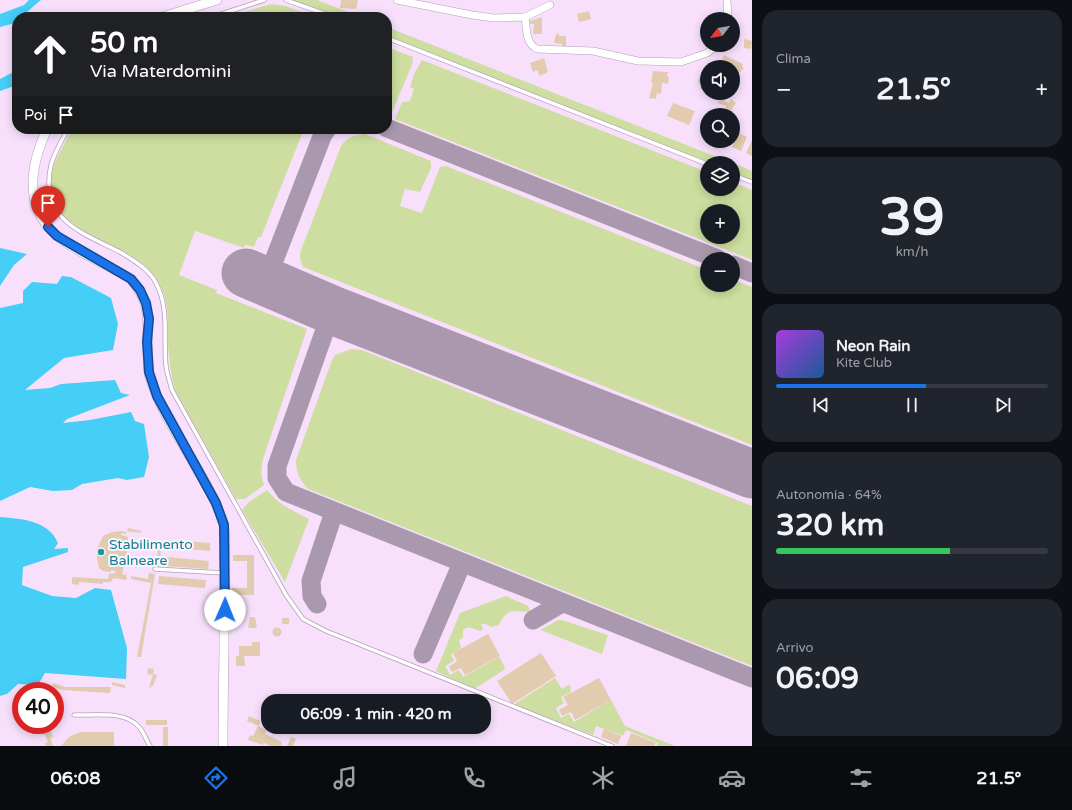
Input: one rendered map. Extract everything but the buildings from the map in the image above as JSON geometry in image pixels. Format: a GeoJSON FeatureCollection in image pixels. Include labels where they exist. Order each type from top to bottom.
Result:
{"type":"FeatureCollection","features":[{"type":"Feature","properties":{"kind":"street"},"geometry":{"type":"LineString","coordinates":[[178,12],[217,0]]}},
{"type":"Feature","properties":{"kind":"street"},"geometry":{"type":"LineString","coordinates":[[397,0],[494,18],[525,17],[550,5]]}},
{"type":"Feature","properties":{"kind":"street"},"geometry":{"type":"LineString","coordinates":[[727,0],[728,12]]}},
{"type":"Feature","properties":{"kind":"street"},"geometry":{"type":"LineString","coordinates":[[525,17],[528,42],[537,50],[594,51],[638,61],[681,62],[708,52]]}},
{"type":"Feature","properties":{"kind":"street"},"geometry":{"type":"LineString","coordinates":[[45,134],[33,172],[33,198],[40,217],[57,236],[131,279],[140,290],[146,303],[149,319],[147,342],[149,372],[157,396],[216,503],[224,525],[223,746]]}},
{"type":"Feature","properties":{"kind":"lane"},"geometry":{"type":"LineString","coordinates":[[227,12],[264,0]]}},
{"type":"Feature","properties":{"kind":"lane"},"geometry":{"type":"LineString","coordinates":[[286,0],[320,12]]}},
{"type":"Feature","properties":{"kind":"lane"},"geometry":{"type":"LineString","coordinates":[[392,40],[700,161]]}},
{"type":"Feature","properties":{"kind":"lane"},"geometry":{"type":"LineString","coordinates":[[66,134],[51,164],[48,188],[52,204],[66,222],[81,232],[135,260],[156,282],[162,297],[166,318],[166,367],[172,390],[286,595],[303,619],[326,631],[612,746]]}},
{"type":"Feature","properties":{"kind":"lane"},"geometry":{"type":"LineString","coordinates":[[740,178],[752,182]]}},
{"type":"Feature","properties":{"kind":"lane"},"geometry":{"type":"LineString","coordinates":[[155,569],[224,573]]}},
{"type":"Feature","properties":{"kind":"lane"},"geometry":{"type":"LineString","coordinates":[[74,716],[118,716],[133,721],[140,727],[150,746]]}},
{"type":"Feature","properties":{"kind":"green space"},"geometry":{"type":"Polygon","coordinates":[[[292,0],[317,0],[348,12],[321,12],[292,0]]]}},
{"type":"Feature","properties":{"kind":"green space"},"geometry":{"type":"Polygon","coordinates":[[[271,4],[286,6],[301,12],[244,12],[271,4]]]}},
{"type":"Feature","properties":{"kind":"green space"},"geometry":{"type":"Polygon","coordinates":[[[392,29],[714,156],[700,156],[700,160],[392,41],[392,29]]]}},
{"type":"Feature","properties":{"kind":"green space"},"geometry":{"type":"Polygon","coordinates":[[[392,49],[413,57],[412,65],[392,112],[392,49]]]}},
{"type":"Feature","properties":{"kind":"green space"},"geometry":{"type":"Polygon","coordinates":[[[422,60],[700,169],[700,196],[740,196],[740,185],[752,190],[752,260],[740,255],[740,252],[732,252],[711,244],[740,244],[740,204],[700,204],[700,239],[395,119],[402,102],[410,101],[414,89],[410,87],[415,72],[422,60]]]}},
{"type":"Feature","properties":{"kind":"green space"},"geometry":{"type":"Polygon","coordinates":[[[69,134],[302,134],[261,237],[258,237],[254,247],[245,245],[244,248],[195,231],[179,275],[217,290],[216,293],[307,329],[264,456],[261,470],[264,485],[245,499],[236,499],[175,390],[169,356],[166,303],[161,286],[144,265],[128,254],[74,224],[60,211],[52,196],[51,176],[57,158],[69,134]]]}},
{"type":"Feature","properties":{"kind":"green space"},"geometry":{"type":"Polygon","coordinates":[[[365,134],[431,161],[431,168],[420,192],[405,189],[400,206],[422,213],[440,167],[446,166],[700,267],[700,292],[740,292],[740,283],[752,287],[752,445],[303,267],[300,259],[300,253],[341,146],[346,140],[365,134]]]}},
{"type":"Feature","properties":{"kind":"green space"},"geometry":{"type":"Polygon","coordinates":[[[740,166],[752,171],[752,181],[740,177],[740,166]]]}},
{"type":"Feature","properties":{"kind":"green space"},"geometry":{"type":"Polygon","coordinates":[[[351,349],[362,350],[752,506],[752,666],[308,489],[302,482],[299,475],[296,460],[332,360],[335,355],[351,349]]]}},
{"type":"Feature","properties":{"kind":"green space"},"geometry":{"type":"Polygon","coordinates":[[[267,490],[281,504],[309,519],[285,582],[242,510],[249,502],[267,490]]]}},
{"type":"Feature","properties":{"kind":"green space"},"geometry":{"type":"Polygon","coordinates":[[[506,596],[528,606],[530,612],[515,611],[508,613],[499,625],[492,627],[481,624],[483,629],[480,631],[471,628],[463,630],[463,638],[459,640],[461,648],[451,654],[454,661],[445,666],[450,675],[459,670],[463,677],[499,657],[505,667],[504,670],[474,689],[436,671],[460,613],[506,596]]]}},
{"type":"Feature","properties":{"kind":"green space"},"geometry":{"type":"Polygon","coordinates":[[[558,620],[608,635],[602,654],[540,630],[558,620]]]}},
{"type":"Feature","properties":{"kind":"green space"},"geometry":{"type":"Polygon","coordinates":[[[555,678],[562,689],[570,684],[571,692],[561,697],[564,703],[556,708],[561,718],[569,714],[574,722],[611,700],[625,726],[675,746],[657,746],[658,743],[626,730],[623,736],[596,726],[593,735],[513,705],[555,678]]]}},
{"type":"Feature","properties":{"kind":"water"},"geometry":{"type":"Polygon","coordinates":[[[29,0],[41,0],[27,12],[12,12],[12,24],[0,27],[0,14],[24,5],[29,0]]]}},
{"type":"Feature","properties":{"kind":"water"},"geometry":{"type":"Polygon","coordinates":[[[12,73],[12,87],[0,91],[0,79],[12,73]]]}},
{"type":"Feature","properties":{"kind":"water"},"geometry":{"type":"Polygon","coordinates":[[[0,248],[27,254],[14,265],[0,286],[0,248]]]}},
{"type":"Feature","properties":{"kind":"water"},"geometry":{"type":"Polygon","coordinates":[[[62,276],[71,277],[111,298],[118,324],[113,350],[64,358],[25,390],[50,388],[61,384],[115,380],[121,393],[130,395],[67,419],[63,423],[90,420],[131,412],[135,421],[144,424],[149,457],[144,477],[127,480],[118,478],[82,484],[72,490],[53,491],[30,487],[0,501],[0,308],[23,303],[23,291],[32,282],[57,284],[62,276]]]}},
{"type":"Feature","properties":{"kind":"water"},"geometry":{"type":"Polygon","coordinates":[[[0,517],[25,520],[41,525],[54,535],[58,543],[54,549],[68,548],[68,552],[23,567],[22,585],[52,596],[76,598],[95,588],[111,590],[127,648],[126,679],[45,673],[40,682],[12,682],[12,689],[7,694],[0,696],[0,517]]]}},
{"type":"Feature","properties":{"kind":"taxiway"},"geometry":{"type":"LineString","coordinates":[[392,130],[700,252]]}},
{"type":"Feature","properties":{"kind":"taxiway"},"geometry":{"type":"LineString","coordinates":[[266,281],[323,134]]}},
{"type":"Feature","properties":{"kind":"taxiway"},"geometry":{"type":"LineString","coordinates":[[740,268],[752,273]]}},
{"type":"Feature","properties":{"kind":"taxiway"},"geometry":{"type":"LineString","coordinates":[[332,310],[277,466],[277,478],[286,492],[752,678]]}},
{"type":"Feature","properties":{"kind":"taxiway"},"geometry":{"type":"LineString","coordinates":[[317,604],[312,596],[311,581],[334,512]]}},
{"type":"Feature","properties":{"kind":"taxiway"},"geometry":{"type":"LineString","coordinates":[[423,654],[462,563]]}},
{"type":"Feature","properties":{"kind":"taxiway"},"geometry":{"type":"LineString","coordinates":[[533,620],[562,603]]}},
{"type":"Feature","properties":{"kind":"runway"},"geometry":{"type":"LineString","coordinates":[[246,273],[332,310],[752,474]]}},
{"type":"Feature","properties":{"kind":"place","name":"Stabilimento Balneare"},"geometry":{"type":"Point","coordinates":[101,552]}},
{"type":"Feature","properties":{"kind":"route"},"geometry":{"type":"LineString","coordinates":[[48,227],[57,236],[131,279],[140,290],[146,303],[149,319],[147,342],[149,372],[157,396],[216,503],[224,525],[225,610]]}}]}
